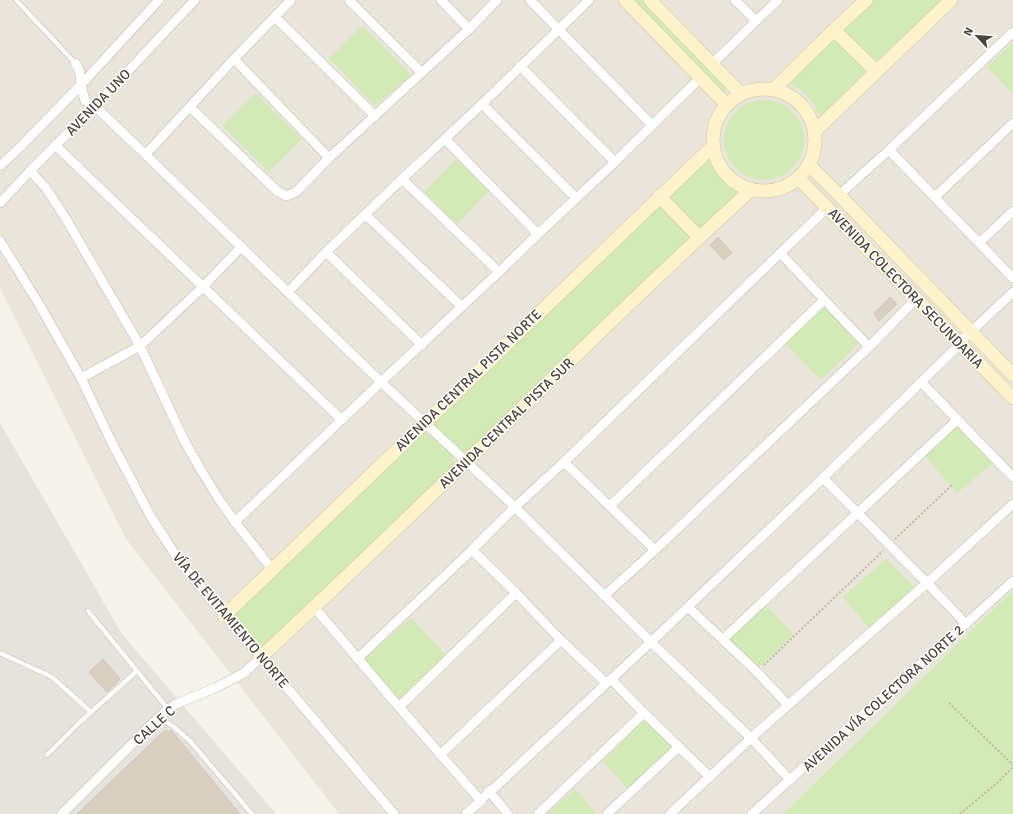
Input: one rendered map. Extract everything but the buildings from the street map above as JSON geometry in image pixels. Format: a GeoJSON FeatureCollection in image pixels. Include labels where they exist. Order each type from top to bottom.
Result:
{"type":"FeatureCollection","features":[{"type":"Feature","properties":{"kind":"street"},"geometry":{"type":"LineString","coordinates":[[0,166],[20,148],[81,85],[159,0]]}},
{"type":"Feature","properties":{"kind":"street","name":"AVENIDA UNO"},"geometry":{"type":"LineString","coordinates":[[0,203],[55,145],[95,106],[195,0]]}},
{"type":"Feature","properties":{"kind":"street"},"geometry":{"type":"LineString","coordinates":[[146,154],[291,0]]}},
{"type":"Feature","properties":{"kind":"street"},"geometry":{"type":"LineString","coordinates":[[349,0],[421,72]]}},
{"type":"Feature","properties":{"kind":"street"},"geometry":{"type":"LineString","coordinates":[[441,0],[469,29]]}},
{"type":"Feature","properties":{"kind":"street"},"geometry":{"type":"LineString","coordinates":[[190,107],[277,191],[286,196],[296,192],[329,158],[469,29],[497,0]]}},
{"type":"Feature","properties":{"kind":"street"},"geometry":{"type":"LineString","coordinates":[[530,0],[652,125]]}},
{"type":"Feature","properties":{"kind":"street"},"geometry":{"type":"LineString","coordinates":[[288,292],[326,252],[589,0]]}},
{"type":"Feature","properties":{"kind":"street"},"geometry":{"type":"LineString","coordinates":[[625,0],[727,105]]}},
{"type":"Feature","properties":{"kind":"street"},"geometry":{"type":"LineString","coordinates":[[650,0],[741,94]]}},
{"type":"Feature","properties":{"kind":"street"},"geometry":{"type":"LineString","coordinates":[[735,0],[756,21]]}},
{"type":"Feature","properties":{"kind":"street"},"geometry":{"type":"LineString","coordinates":[[712,64],[778,0]]}},
{"type":"Feature","properties":{"kind":"street"},"geometry":{"type":"LineString","coordinates":[[774,89],[866,0]]}},
{"type":"Feature","properties":{"kind":"street"},"geometry":{"type":"LineString","coordinates":[[815,131],[951,0]]}},
{"type":"Feature","properties":{"kind":"street"},"geometry":{"type":"LineString","coordinates":[[275,17],[375,116]]}},
{"type":"Feature","properties":{"kind":"street"},"geometry":{"type":"LineString","coordinates":[[834,30],[876,71]]}},
{"type":"Feature","properties":{"kind":"street"},"geometry":{"type":"LineString","coordinates":[[839,195],[889,150],[1013,32]]}},
{"type":"Feature","properties":{"kind":"street"},"geometry":{"type":"LineString","coordinates":[[234,59],[329,158]]}},
{"type":"Feature","properties":{"kind":"street"},"geometry":{"type":"LineString","coordinates":[[75,63],[81,74],[81,85],[85,101],[95,106],[146,154],[381,382],[515,508],[751,738],[790,780]]}},
{"type":"Feature","properties":{"kind":"street"},"geometry":{"type":"LineString","coordinates":[[520,66],[614,162]]}},
{"type":"Feature","properties":{"kind":"street"},"geometry":{"type":"LineString","coordinates":[[235,522],[381,382],[499,272],[700,78]]}},
{"type":"Feature","properties":{"kind":"street"},"geometry":{"type":"LineString","coordinates":[[757,89],[774,89],[789,94],[801,104],[810,116],[815,131],[813,155],[809,165],[803,173],[787,186],[775,190],[751,190],[730,178],[721,169],[713,146],[713,133],[716,121],[722,110],[731,101],[741,94],[757,89]]}},
{"type":"Feature","properties":{"kind":"street"},"geometry":{"type":"LineString","coordinates":[[482,104],[576,198]]}},
{"type":"Feature","properties":{"kind":"street"},"geometry":{"type":"LineString","coordinates":[[935,197],[1013,123]]}},
{"type":"Feature","properties":{"kind":"street"},"geometry":{"type":"LineString","coordinates":[[445,139],[538,234]]}},
{"type":"Feature","properties":{"kind":"street"},"geometry":{"type":"LineString","coordinates":[[55,145],[342,420]]}},
{"type":"Feature","properties":{"kind":"street","name":"AVENIDA CENTRAL PISTA NORTE"},"geometry":{"type":"LineString","coordinates":[[224,616],[659,196],[713,146]]}},
{"type":"Feature","properties":{"kind":"street"},"geometry":{"type":"LineString","coordinates":[[889,150],[1013,278]]}},
{"type":"Feature","properties":{"kind":"street","name":"AVENIDA COLECTORA SECUNDARIA"},"geometry":{"type":"LineString","coordinates":[[809,165],[1013,375]]}},
{"type":"Feature","properties":{"kind":"street"},"geometry":{"type":"LineString","coordinates":[[30,171],[46,188],[66,219],[140,346],[184,440],[201,470],[222,504],[272,569]]}},
{"type":"Feature","properties":{"kind":"street"},"geometry":{"type":"LineString","coordinates":[[402,179],[499,272]]}},
{"type":"Feature","properties":{"kind":"street","name":"AVENIDA COLECTORA SECUNDARIA"},"geometry":{"type":"LineString","coordinates":[[797,179],[802,182],[828,208],[1013,398]]}},
{"type":"Feature","properties":{"kind":"street","name":"AVENIDA CENTRAL PISTA SUR"},"geometry":{"type":"LineString","coordinates":[[261,657],[314,608],[699,237],[751,190]]}},
{"type":"Feature","properties":{"kind":"street"},"geometry":{"type":"LineString","coordinates":[[659,196],[699,237]]}},
{"type":"Feature","properties":{"kind":"street"},"geometry":{"type":"LineString","coordinates":[[357,659],[828,208]]}},
{"type":"Feature","properties":{"kind":"street"},"geometry":{"type":"LineString","coordinates":[[979,243],[1013,211]]}},
{"type":"Feature","properties":{"kind":"street"},"geometry":{"type":"LineString","coordinates":[[366,214],[462,307]]}},
{"type":"Feature","properties":{"kind":"street","name":"VÍA DE EVITAMIENTO NORTE"},"geometry":{"type":"LineString","coordinates":[[0,241],[39,304],[81,378],[113,445],[151,517],[178,559],[224,616],[261,657],[394,814]]}},
{"type":"Feature","properties":{"kind":"street"},"geometry":{"type":"LineString","coordinates":[[81,378],[140,346],[203,286],[241,247]]}},
{"type":"Feature","properties":{"kind":"street"},"geometry":{"type":"LineString","coordinates":[[326,252],[422,345]]}},
{"type":"Feature","properties":{"kind":"street"},"geometry":{"type":"LineString","coordinates":[[780,253],[869,347]]}},
{"type":"Feature","properties":{"kind":"street"},"geometry":{"type":"LineString","coordinates":[[466,814],[481,801],[488,791],[491,791],[688,607],[922,383],[959,343],[1013,292]]}},
{"type":"Feature","properties":{"kind":"street"},"geometry":{"type":"LineString","coordinates":[[604,596],[655,550],[869,347],[916,299]]}},
{"type":"Feature","properties":{"kind":"street"},"geometry":{"type":"LineString","coordinates":[[610,506],[824,300]]}},
{"type":"Feature","properties":{"kind":"street"},"geometry":{"type":"LineString","coordinates":[[922,383],[1013,477]]}},
{"type":"Feature","properties":{"kind":"street"},"geometry":{"type":"LineString","coordinates":[[723,639],[957,420]]}},
{"type":"Feature","properties":{"kind":"street"},"geometry":{"type":"LineString","coordinates":[[564,462],[655,550]]}},
{"type":"Feature","properties":{"kind":"street"},"geometry":{"type":"LineString","coordinates":[[823,478],[890,544],[966,624]]}},
{"type":"Feature","properties":{"kind":"street"},"geometry":{"type":"LineString","coordinates":[[670,814],[751,738],[927,583],[1013,504]]}},
{"type":"Feature","properties":{"kind":"street"},"geometry":{"type":"LineString","coordinates":[[472,550],[561,640],[644,713],[710,776]]}},
{"type":"Feature","properties":{"kind":"street","name":"AVENIDA VÍA COLECTORA NORTE 2"},"geometry":{"type":"LineString","coordinates":[[752,814],[1013,581]]}},
{"type":"Feature","properties":{"kind":"street"},"geometry":{"type":"LineString","coordinates":[[399,707],[516,593]]}},
{"type":"Feature","properties":{"kind":"street"},"geometry":{"type":"LineString","coordinates":[[688,607],[757,672],[788,705]]}},
{"type":"Feature","properties":{"kind":"street"},"geometry":{"type":"LineString","coordinates":[[314,608],[481,801]]}},
{"type":"Feature","properties":{"kind":"street"},"geometry":{"type":"LineString","coordinates":[[440,754],[561,640]]}},
{"type":"Feature","properties":{"kind":"street","name":"CALLE C"},"geometry":{"type":"LineString","coordinates":[[62,814],[168,709],[181,701],[217,687],[244,672],[261,657]]}},
{"type":"Feature","properties":{"kind":"street"},"geometry":{"type":"LineString","coordinates":[[538,814],[644,713]]}},
{"type":"Feature","properties":{"kind":"street"},"geometry":{"type":"LineString","coordinates":[[607,814],[679,747]]}},
{"type":"Feature","properties":{"kind":"street"},"geometry":{"type":"LineString","coordinates":[[488,791],[508,814]]}},
{"type":"Feature","properties":{"kind":"lane"},"geometry":{"type":"LineString","coordinates":[[16,0],[75,63]]}},
{"type":"Feature","properties":{"kind":"lane"},"geometry":{"type":"LineString","coordinates":[[88,611],[168,709]]}},
{"type":"Feature","properties":{"kind":"lane"},"geometry":{"type":"LineString","coordinates":[[0,653],[52,677],[91,712]]}},
{"type":"Feature","properties":{"kind":"lane"},"geometry":{"type":"LineString","coordinates":[[47,755],[91,712],[137,671]]}},
{"type":"Feature","properties":{"kind":"lane"},"geometry":{"type":"LineString","coordinates":[[160,717],[190,741],[252,814]]}},
{"type":"Feature","properties":{"kind":"path"},"geometry":{"type":"LineString","coordinates":[[757,672],[952,485]]}},
{"type":"Feature","properties":{"kind":"path"},"geometry":{"type":"LineString","coordinates":[[949,703],[1013,766],[960,814]]}},
{"type":"Feature","properties":{"kind":"shaded area"},"geometry":{"type":"Polygon","coordinates":[[[0,0],[1013,0],[1013,590],[783,814],[339,814],[126,539],[0,288],[0,0]]]}},
{"type":"Feature","properties":{"kind":"shaded area"},"geometry":{"type":"Polygon","coordinates":[[[0,423],[122,634],[276,814],[0,814],[0,423]]]}},
{"type":"Feature","properties":{"kind":"green space"},"geometry":{"type":"Polygon","coordinates":[[[633,0],[641,0],[726,88],[726,92],[724,93],[633,0]]]}},
{"type":"Feature","properties":{"kind":"green space"},"geometry":{"type":"Polygon","coordinates":[[[874,0],[941,0],[879,59],[875,61],[870,60],[846,35],[845,31],[846,27],[874,0]]]}},
{"type":"Feature","properties":{"kind":"green space"},"geometry":{"type":"Polygon","coordinates":[[[363,26],[411,75],[375,106],[329,58],[363,26]]]}},
{"type":"Feature","properties":{"kind":"green space"},"geometry":{"type":"Polygon","coordinates":[[[837,40],[864,67],[865,70],[863,74],[822,115],[819,114],[811,101],[800,89],[789,82],[830,42],[837,40]]]}},
{"type":"Feature","properties":{"kind":"green space"},"geometry":{"type":"Polygon","coordinates":[[[1013,42],[1013,94],[987,67],[1013,42]]]}},
{"type":"Feature","properties":{"kind":"green space"},"geometry":{"type":"Polygon","coordinates":[[[256,93],[302,139],[269,172],[223,126],[256,93]]]}},
{"type":"Feature","properties":{"kind":"green space"},"geometry":{"type":"Polygon","coordinates":[[[756,100],[772,100],[793,111],[804,132],[804,148],[793,169],[772,180],[756,180],[742,174],[735,169],[730,162],[724,148],[724,132],[730,118],[735,111],[742,106],[756,100]]]}},
{"type":"Feature","properties":{"kind":"green space"},"geometry":{"type":"Polygon","coordinates":[[[712,156],[723,177],[743,190],[704,227],[699,228],[671,201],[672,190],[712,156]]]}},
{"type":"Feature","properties":{"kind":"green space"},"geometry":{"type":"Polygon","coordinates":[[[456,159],[489,191],[457,224],[424,192],[456,159]]]}},
{"type":"Feature","properties":{"kind":"green space"},"geometry":{"type":"Polygon","coordinates":[[[661,206],[687,231],[689,236],[688,242],[471,451],[461,450],[436,427],[436,420],[655,208],[661,206]]]}},
{"type":"Feature","properties":{"kind":"green space"},"geometry":{"type":"Polygon","coordinates":[[[823,305],[858,344],[821,380],[785,343],[823,305]]]}},
{"type":"Feature","properties":{"kind":"green space"},"geometry":{"type":"Polygon","coordinates":[[[957,423],[994,462],[957,493],[924,455],[957,423]]]}},
{"type":"Feature","properties":{"kind":"green space"},"geometry":{"type":"Polygon","coordinates":[[[424,432],[439,442],[453,456],[453,468],[267,644],[260,646],[253,644],[234,622],[235,610],[424,432]]]}},
{"type":"Feature","properties":{"kind":"green space"},"geometry":{"type":"Polygon","coordinates":[[[886,559],[916,589],[870,629],[843,597],[886,559]]]}},
{"type":"Feature","properties":{"kind":"green space"},"geometry":{"type":"Polygon","coordinates":[[[1013,590],[1013,814],[783,814],[1013,590]]]}},
{"type":"Feature","properties":{"kind":"green space"},"geometry":{"type":"Polygon","coordinates":[[[765,604],[794,635],[757,669],[727,639],[765,604]]]}},
{"type":"Feature","properties":{"kind":"green space"},"geometry":{"type":"Polygon","coordinates":[[[411,618],[446,655],[403,698],[395,697],[365,663],[366,658],[411,618]]]}},
{"type":"Feature","properties":{"kind":"green space"},"geometry":{"type":"Polygon","coordinates":[[[647,716],[679,751],[633,795],[603,761],[647,716]]]}},
{"type":"Feature","properties":{"kind":"green space"},"geometry":{"type":"Polygon","coordinates":[[[575,789],[597,814],[547,814],[575,789]]]}}]}
